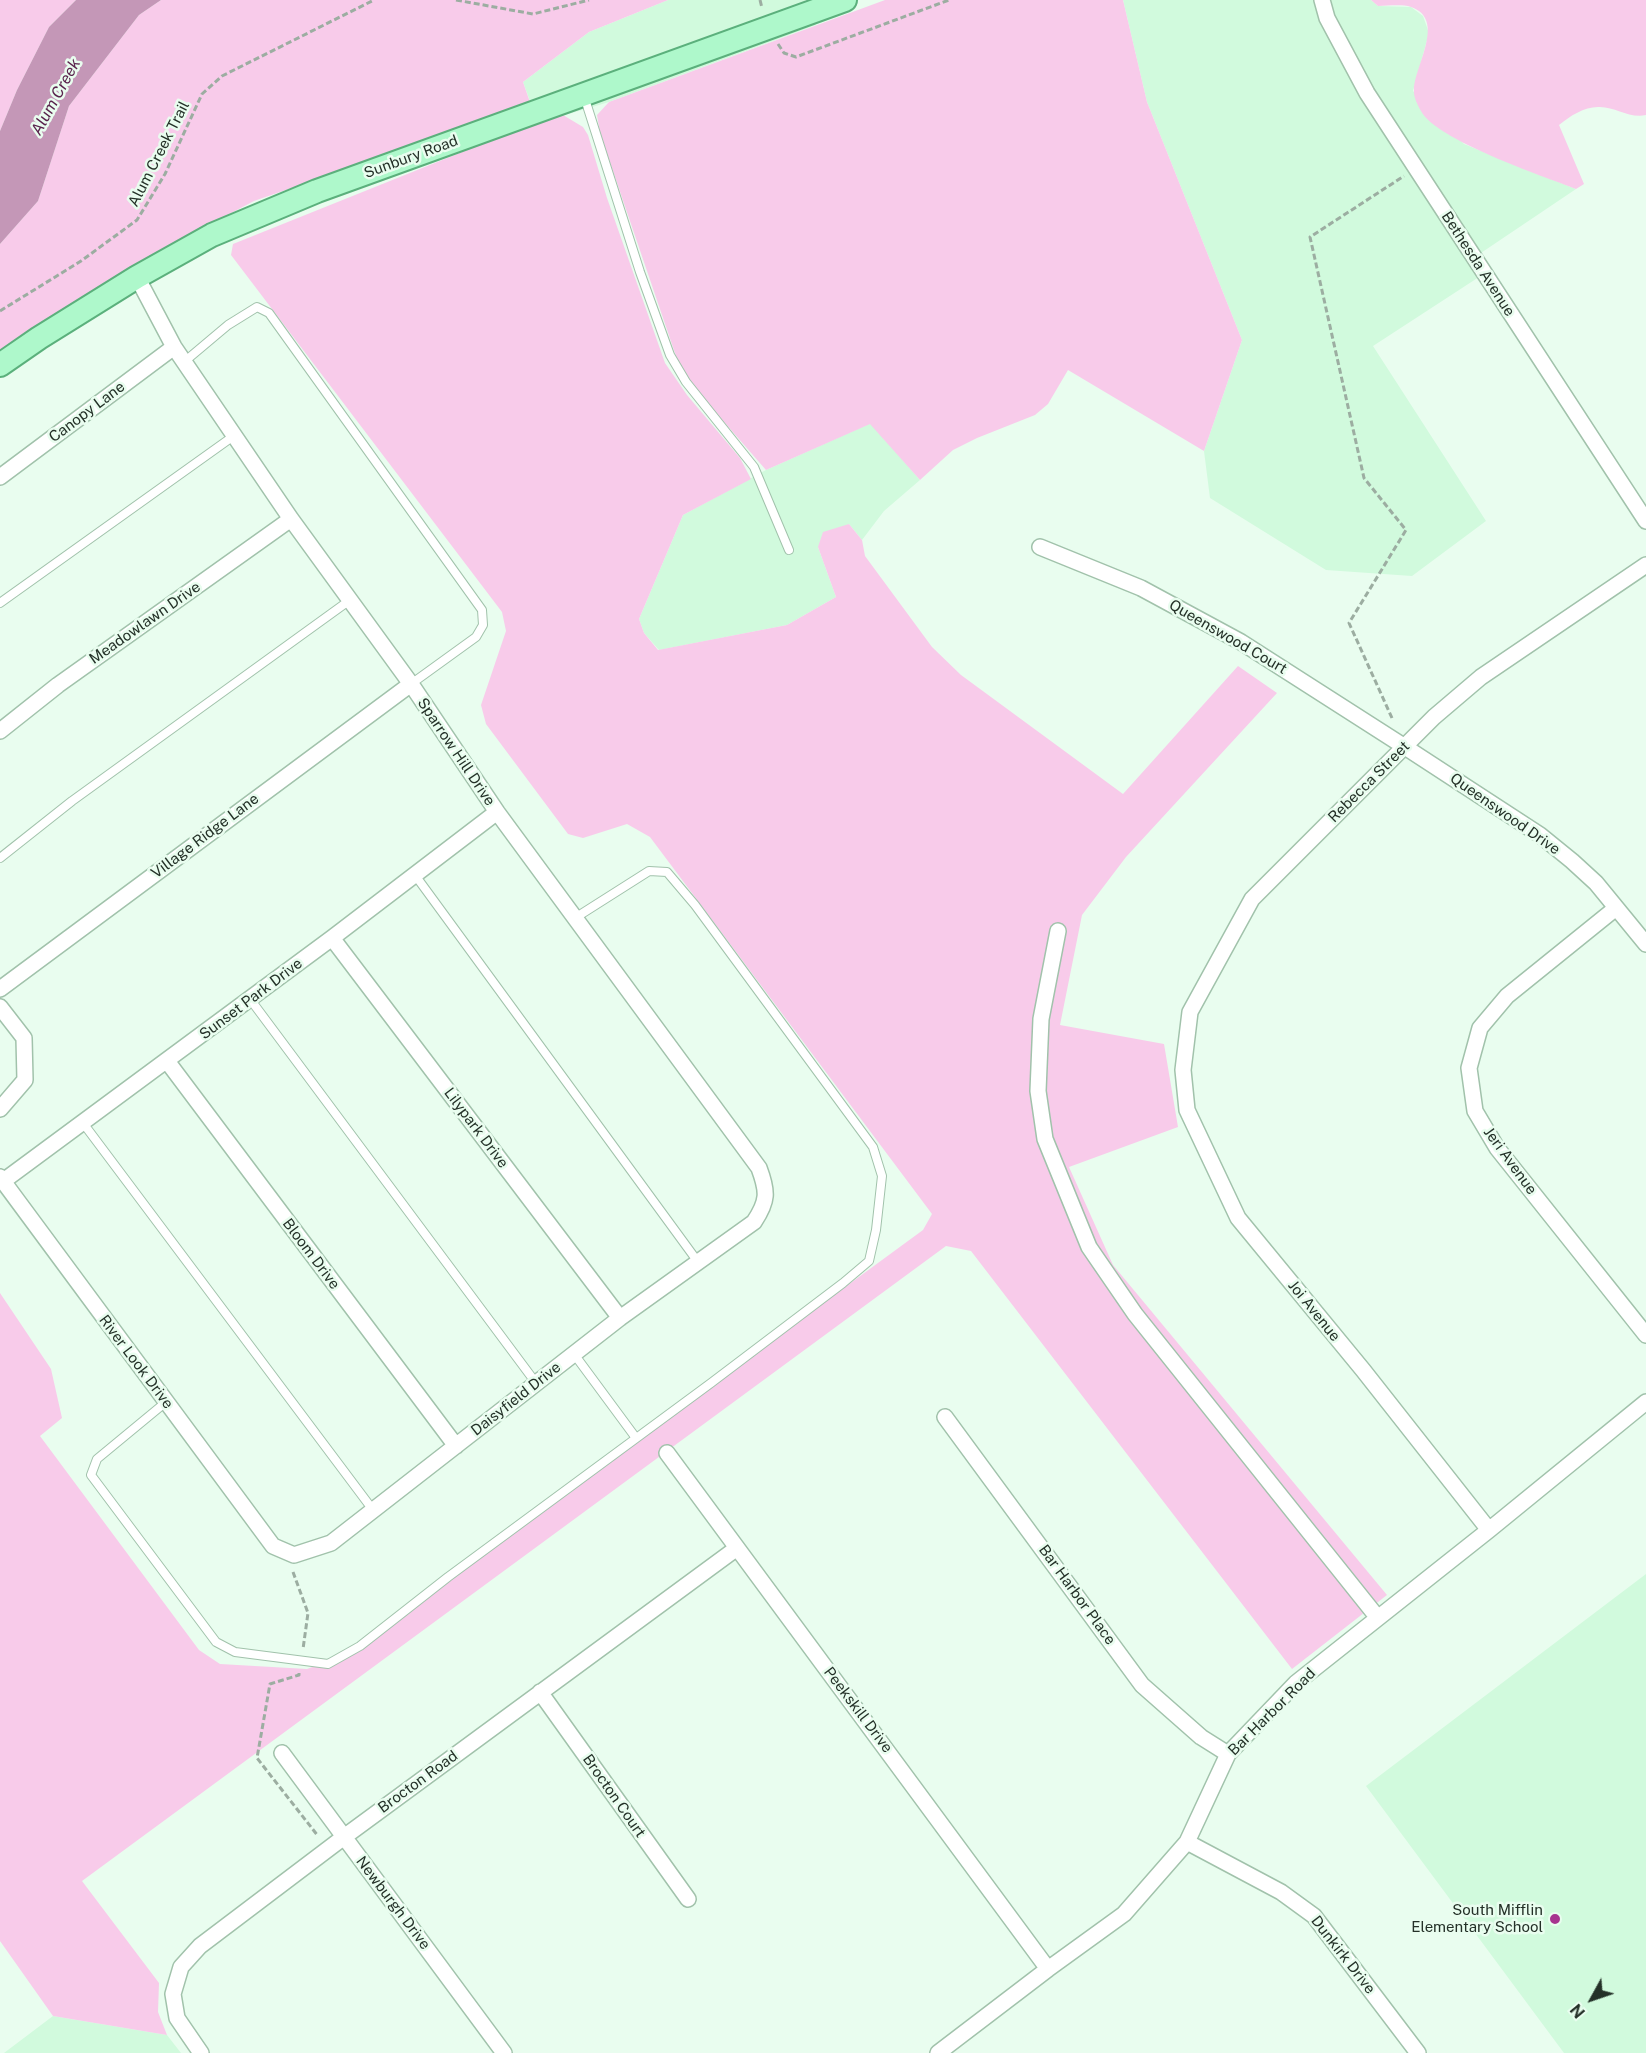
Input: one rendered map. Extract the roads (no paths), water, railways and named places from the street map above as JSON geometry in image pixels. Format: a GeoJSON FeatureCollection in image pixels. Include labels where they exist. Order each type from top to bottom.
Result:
{"type":"FeatureCollection","features":[{"type":"Feature","properties":{"kind":"main road","name":"Sunbury Road"},"geometry":{"type":"LineString","coordinates":[[0,365],[137,277],[212,235],[317,191],[845,0]]}},
{"type":"Feature","properties":{"kind":"street","name":"Bethesda Avenue"},"geometry":{"type":"LineString","coordinates":[[1322,0],[1327,18],[1367,93],[1646,521]]}},
{"type":"Feature","properties":{"kind":"street","name":"Sparrow Hill Drive"},"geometry":{"type":"LineString","coordinates":[[137,277],[174,347],[291,519],[411,684],[497,812],[759,1168],[766,1186],[764,1206],[754,1222]]}},
{"type":"Feature","properties":{"kind":"street","name":"Canopy Lane"},"geometry":{"type":"LineString","coordinates":[[0,477],[174,347]]}},
{"type":"Feature","properties":{"kind":"street","name":"Meadowlawn Drive"},"geometry":{"type":"LineString","coordinates":[[0,731],[58,685],[291,519]]}},
{"type":"Feature","properties":{"kind":"street","name":"Queenswood Court"},"geometry":{"type":"LineString","coordinates":[[1040,547],[1141,588],[1241,642],[1405,747]]}},
{"type":"Feature","properties":{"kind":"street","name":"Rebecca Street"},"geometry":{"type":"LineString","coordinates":[[1183,1070],[1190,1012],[1252,899],[1434,717],[1481,677],[1646,565]]}},
{"type":"Feature","properties":{"kind":"street","name":"Village Ridge Lane"},"geometry":{"type":"LineString","coordinates":[[0,988],[411,684]]}},
{"type":"Feature","properties":{"kind":"street","name":"Queenswood Drive"},"geometry":{"type":"LineString","coordinates":[[1405,747],[1540,835],[1572,861],[1596,883],[1646,944]]}},
{"type":"Feature","properties":{"kind":"street","name":"Sunset Park Drive"},"geometry":{"type":"LineString","coordinates":[[1,1180],[167,1061],[497,812]]}},
{"type":"Feature","properties":{"kind":"street","name":"Jeri Avenue"},"geometry":{"type":"LineString","coordinates":[[1616,908],[1507,996],[1480,1028],[1469,1068],[1475,1111],[1497,1148],[1646,1335]]}},
{"type":"Feature","properties":{"kind":"street"},"geometry":{"type":"LineString","coordinates":[[1058,931],[1041,1019],[1038,1091],[1045,1138],[1089,1247],[1136,1314],[1378,1618]]}},
{"type":"Feature","properties":{"kind":"street","name":"Lilypark Drive"},"geometry":{"type":"LineString","coordinates":[[332,938],[620,1318]]}},
{"type":"Feature","properties":{"kind":"street"},"geometry":{"type":"LineString","coordinates":[[0,1007],[24,1038],[25,1080],[0,1109]]}},
{"type":"Feature","properties":{"kind":"street","name":"Bloom Drive"},"geometry":{"type":"LineString","coordinates":[[167,1061],[456,1446]]}},
{"type":"Feature","properties":{"kind":"street","name":"Joi Avenue"},"geometry":{"type":"LineString","coordinates":[[1183,1070],[1187,1110],[1238,1218],[1363,1370],[1489,1530]]}},
{"type":"Feature","properties":{"kind":"street","name":"River Look Drive"},"geometry":{"type":"LineString","coordinates":[[1,1180],[273,1546],[294,1555]]}},
{"type":"Feature","properties":{"kind":"street","name":"Daisyfield Drive"},"geometry":{"type":"LineString","coordinates":[[294,1555],[331,1543],[620,1318],[754,1222]]}},
{"type":"Feature","properties":{"kind":"street","name":"Bar Harbor Road"},"geometry":{"type":"LineString","coordinates":[[939,2053],[1124,1914],[1187,1842],[1228,1754],[1296,1683],[1646,1402]]}},
{"type":"Feature","properties":{"kind":"street","name":"Bar Harbor Place"},"geometry":{"type":"LineString","coordinates":[[945,1417],[1142,1685],[1201,1737],[1228,1754]]}},
{"type":"Feature","properties":{"kind":"street","name":"Peekskill Drive"},"geometry":{"type":"LineString","coordinates":[[667,1453],[1048,1969]]}},
{"type":"Feature","properties":{"kind":"street","name":"Brocton Road"},"geometry":{"type":"LineString","coordinates":[[201,2053],[177,2018],[173,1994],[181,1967],[200,1946],[344,1837],[737,1548]]}},
{"type":"Feature","properties":{"kind":"street","name":"Brocton Court"},"geometry":{"type":"LineString","coordinates":[[540,1692],[688,1899]]}},
{"type":"Feature","properties":{"kind":"street","name":"Newburgh Drive"},"geometry":{"type":"LineString","coordinates":[[282,1753],[504,2053]]}},
{"type":"Feature","properties":{"kind":"street","name":"Dunkirk Drive"},"geometry":{"type":"LineString","coordinates":[[1187,1842],[1281,1892],[1314,1916],[1418,2053]]}},
{"type":"Feature","properties":{"kind":"lane"},"geometry":{"type":"LineString","coordinates":[[583,95],[640,272],[670,356],[686,382],[754,467],[789,550]]}},
{"type":"Feature","properties":{"kind":"lane"},"geometry":{"type":"LineString","coordinates":[[184,362],[228,325],[256,307],[269,313],[482,610],[483,625],[476,637],[411,684]]}},
{"type":"Feature","properties":{"kind":"lane"},"geometry":{"type":"LineString","coordinates":[[0,603],[234,435]]}},
{"type":"Feature","properties":{"kind":"lane"},"geometry":{"type":"LineString","coordinates":[[0,858],[72,801],[350,600]]}},
{"type":"Feature","properties":{"kind":"lane"},"geometry":{"type":"LineString","coordinates":[[166,1402],[97,1459],[91,1475],[216,1642],[235,1652],[328,1664],[360,1646],[448,1577],[777,1333],[869,1261],[876,1230],[882,1176],[873,1147],[695,905],[667,872],[649,871],[575,918]]}},
{"type":"Feature","properties":{"kind":"lane"},"geometry":{"type":"LineString","coordinates":[[415,875],[698,1262]]}},
{"type":"Feature","properties":{"kind":"lane"},"geometry":{"type":"LineString","coordinates":[[250,999],[536,1383]]}},
{"type":"Feature","properties":{"kind":"lane"},"geometry":{"type":"LineString","coordinates":[[83,1123],[373,1510]]}},
{"type":"Feature","properties":{"kind":"lane"},"geometry":{"type":"LineString","coordinates":[[574,1354],[636,1438]]}},
{"type":"Feature","properties":{"kind":"water","name":"Alum Creek"},"geometry":{"type":"Polygon","coordinates":[[[76,0],[161,0],[139,15],[69,106],[38,201],[0,244],[0,131],[17,90],[49,27],[76,0]]]}},
{"type":"Feature","properties":{"kind":"place","name":"South Mifflin Elementary School"},"geometry":{"type":"Point","coordinates":[1555,1919]}}]}
